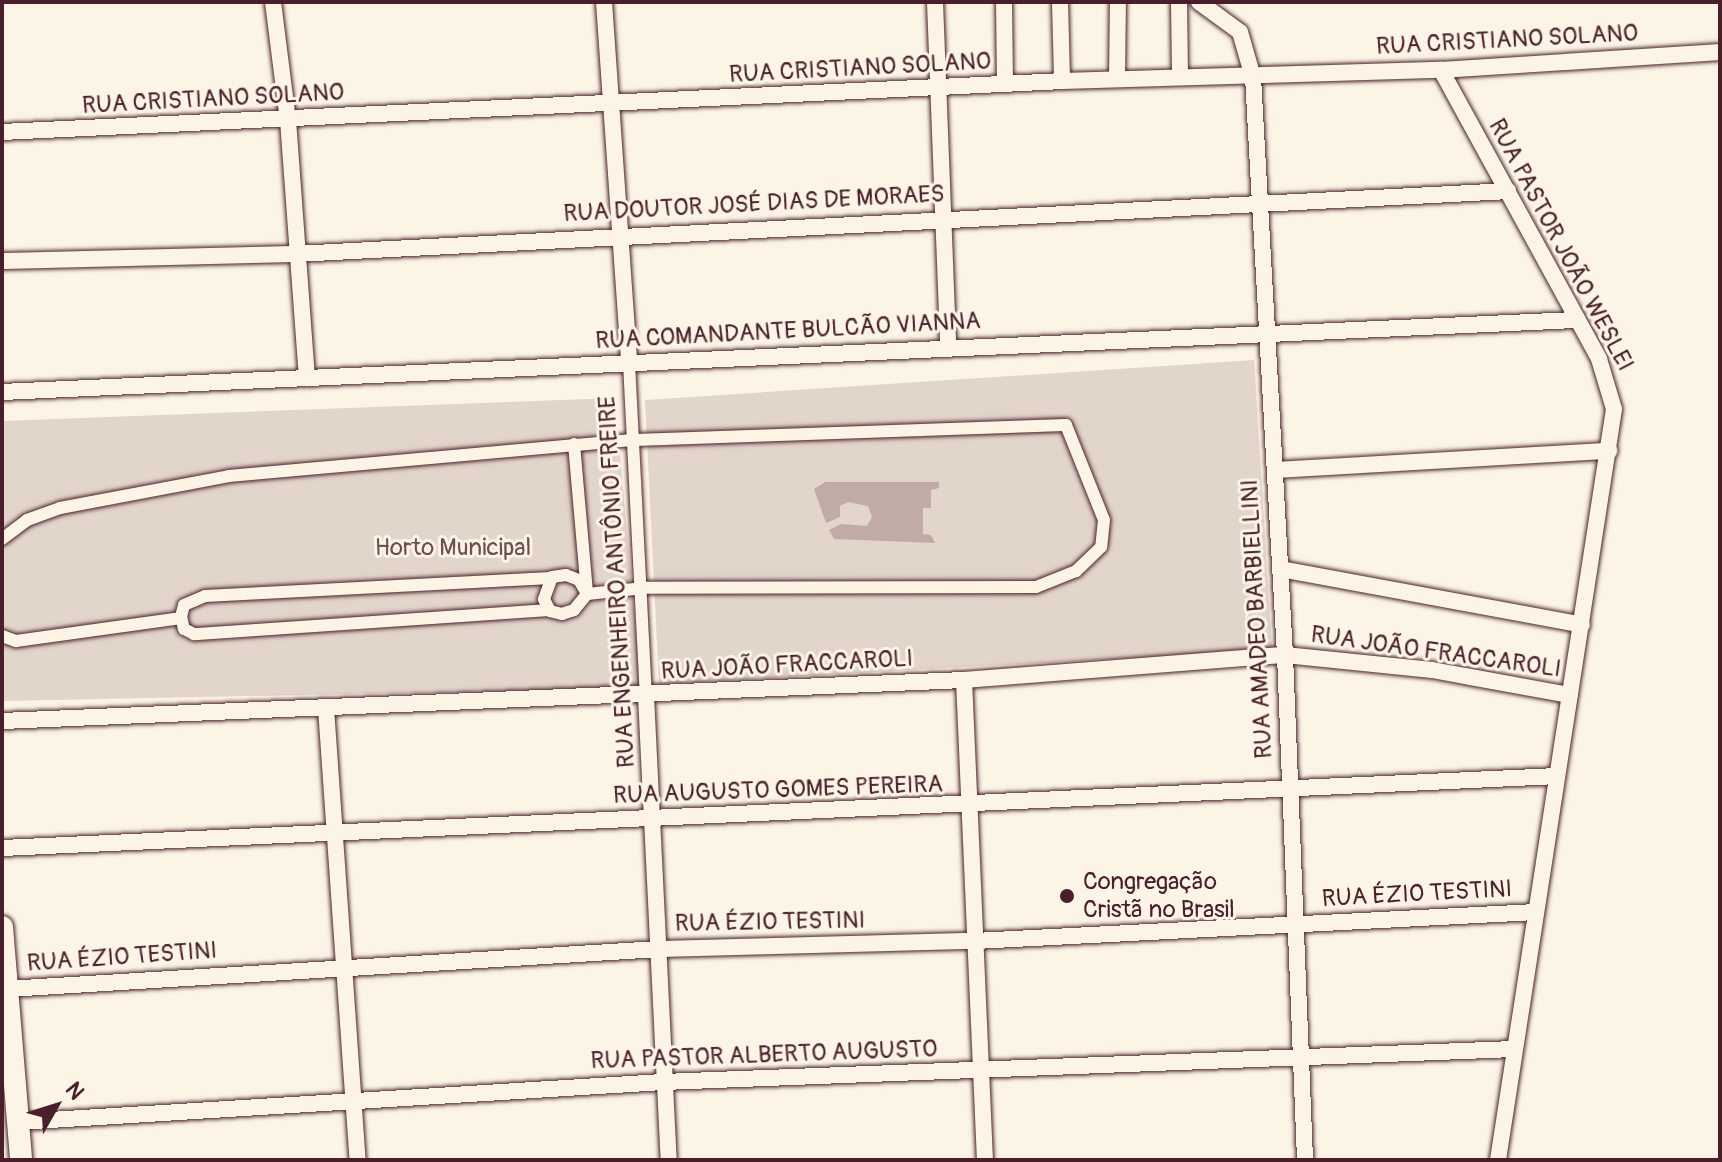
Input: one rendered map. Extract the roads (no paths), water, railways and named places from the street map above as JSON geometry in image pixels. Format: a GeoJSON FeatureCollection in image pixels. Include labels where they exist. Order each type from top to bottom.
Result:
{"type":"FeatureCollection","features":[{"type":"Feature","properties":{"kind":"main road"},"geometry":{"type":"LineString","coordinates":[[2,927],[21,1160]]}},
{"type":"Feature","properties":{"kind":"street"},"geometry":{"type":"LineString","coordinates":[[273,2],[288,120],[295,254],[307,378]]}},
{"type":"Feature","properties":{"kind":"street","name":"RUA ENGENHEIRO ANTÔNIO FREIRE"},"geometry":{"type":"LineString","coordinates":[[604,2],[644,588],[646,696],[669,1160]]}},
{"type":"Feature","properties":{"kind":"street"},"geometry":{"type":"LineString","coordinates":[[935,2],[936,90],[947,219],[948,348]]}},
{"type":"Feature","properties":{"kind":"street"},"geometry":{"type":"LineString","coordinates":[[1004,2],[1005,84]]}},
{"type":"Feature","properties":{"kind":"street"},"geometry":{"type":"LineString","coordinates":[[1060,2],[1062,81]]}},
{"type":"Feature","properties":{"kind":"street"},"geometry":{"type":"LineString","coordinates":[[1117,79],[1118,2]]}},
{"type":"Feature","properties":{"kind":"street"},"geometry":{"type":"LineString","coordinates":[[1179,2],[1180,77]]}},
{"type":"Feature","properties":{"kind":"street","name":"RUA AMADEO BARBIELLINI"},"geometry":{"type":"LineString","coordinates":[[1199,2],[1229,20],[1245,43],[1253,77],[1281,569],[1293,924],[1305,1160]]}},
{"type":"Feature","properties":{"kind":"street","name":"RUA CRISTIANO SOLANO"},"geometry":{"type":"LineString","coordinates":[[2,132],[936,90],[1062,81],[1441,70],[1720,52]]}},
{"type":"Feature","properties":{"kind":"street","name":"RUA PASTOR JOÃO WESLEI"},"geometry":{"type":"LineString","coordinates":[[1441,70],[1609,382],[1614,409],[1498,1160]]}},
{"type":"Feature","properties":{"kind":"street","name":"RUA DOUTOR JOSÉ DIAS DE MORAES"},"geometry":{"type":"LineString","coordinates":[[2,261],[295,254],[619,234],[1508,191]]}},
{"type":"Feature","properties":{"kind":"street","name":"RUA COMANDANTE BULCÃO VIANNA"},"geometry":{"type":"LineString","coordinates":[[2,392],[1577,320]]}},
{"type":"Feature","properties":{"kind":"street"},"geometry":{"type":"LineString","coordinates":[[2,539],[27,520],[60,508],[229,476],[634,440],[1066,425],[1104,520],[1101,547],[1076,571],[1036,587],[644,588],[587,594]]}},
{"type":"Feature","properties":{"kind":"street"},"geometry":{"type":"LineString","coordinates":[[574,444],[587,594],[574,610],[562,614],[549,610],[194,634],[184,629],[181,618],[184,605],[205,596],[566,575],[579,580],[587,594]]}},
{"type":"Feature","properties":{"kind":"street"},"geometry":{"type":"LineString","coordinates":[[1275,470],[1609,451]]}},
{"type":"Feature","properties":{"kind":"street"},"geometry":{"type":"LineString","coordinates":[[1281,569],[1582,625]]}},
{"type":"Feature","properties":{"kind":"street"},"geometry":{"type":"LineString","coordinates":[[549,610],[544,599],[551,578]]}},
{"type":"Feature","properties":{"kind":"street"},"geometry":{"type":"LineString","coordinates":[[2,636],[16,641],[181,618]]}},
{"type":"Feature","properties":{"kind":"street","name":"RUA JOÃO FRACCAROLI"},"geometry":{"type":"LineString","coordinates":[[2,721],[646,696],[964,680],[1285,655],[1432,670],[1570,695]]}},
{"type":"Feature","properties":{"kind":"street"},"geometry":{"type":"LineString","coordinates":[[964,680],[985,1160]]}},
{"type":"Feature","properties":{"kind":"street"},"geometry":{"type":"LineString","coordinates":[[326,708],[358,1160]]}},
{"type":"Feature","properties":{"kind":"street","name":"RUA AUGUSTO GOMES PEREIRA"},"geometry":{"type":"LineString","coordinates":[[2,848],[969,807],[1556,776]]}},
{"type":"Feature","properties":{"kind":"street","name":"RUA ÉZIO TESTINI"},"geometry":{"type":"LineString","coordinates":[[7,989],[659,949],[975,941],[1535,912]]}},
{"type":"Feature","properties":{"kind":"street","name":"RUA PASTOR ALBERTO AUGUSTO"},"geometry":{"type":"LineString","coordinates":[[18,1122],[663,1082],[1513,1049]]}},
{"type":"Feature","properties":{"kind":"place","name":"Congregação Cristã no Brasil"},"geometry":{"type":"Point","coordinates":[1067,896]}},
{"type":"Feature","properties":{"kind":"park label","name":"Horto Municipal"},"geometry":{"type":"Point","coordinates":[453,548]}}]}
